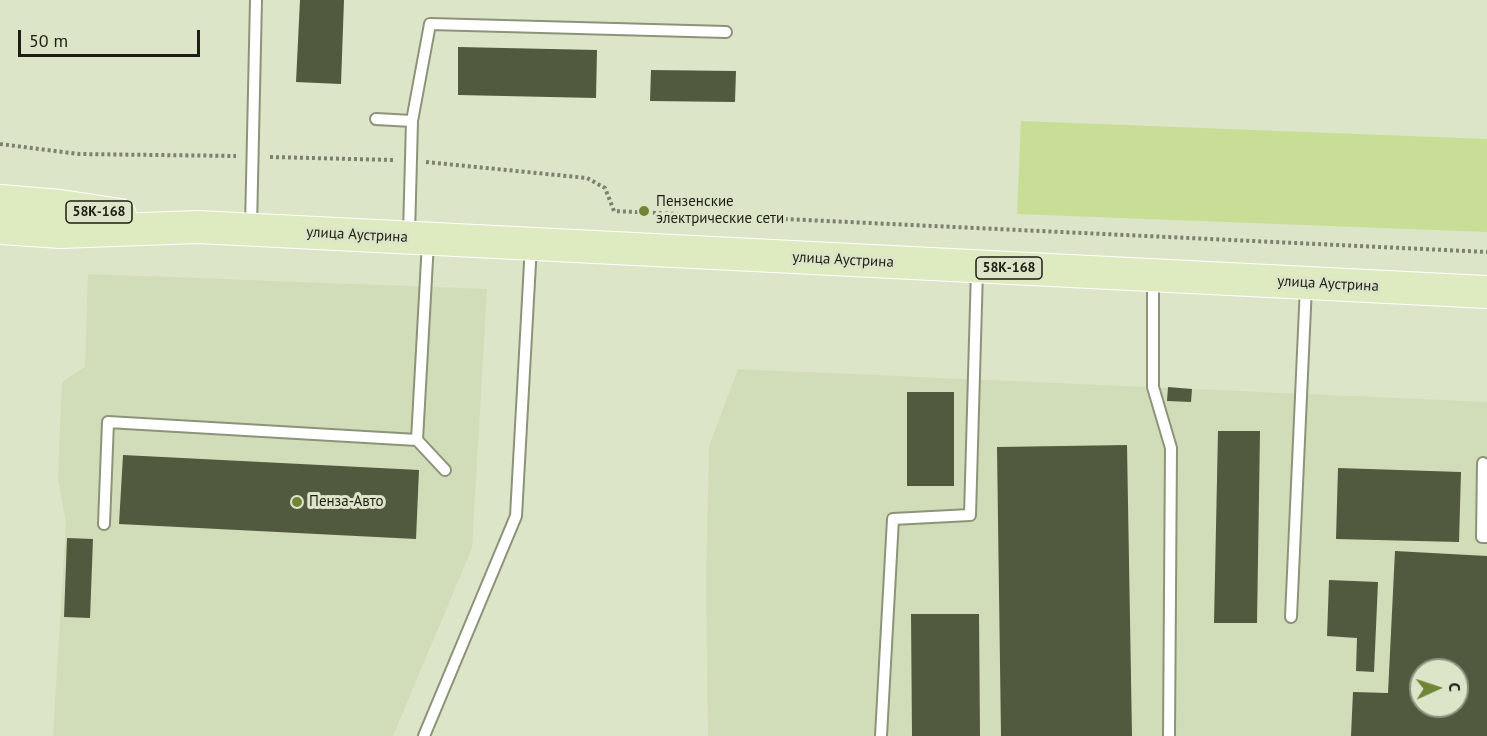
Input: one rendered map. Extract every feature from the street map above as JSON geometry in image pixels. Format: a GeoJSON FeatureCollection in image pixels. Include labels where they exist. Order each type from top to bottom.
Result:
{"type":"FeatureCollection","features":[{"type":"Feature","properties":{"kind":"main road"},"geometry":{"type":"LineString","coordinates":[[0,195],[60,219]]}},
{"type":"Feature","properties":{"kind":"main road","name":"58К-168"},"geometry":{"type":"LineString","coordinates":[[0,201],[60,219]]}},
{"type":"Feature","properties":{"kind":"main road","name":"улица Аустрина"},"geometry":{"type":"LineString","coordinates":[[60,219],[1487,292]]}},
{"type":"Feature","properties":{"kind":"main road"},"geometry":{"type":"LineString","coordinates":[[0,228],[60,219]]}},
{"type":"Feature","properties":{"kind":"main road"},"geometry":{"type":"LineString","coordinates":[[0,243],[60,219]]}},
{"type":"Feature","properties":{"kind":"lane"},"geometry":{"type":"LineString","coordinates":[[251,230],[256,0]]}},
{"type":"Feature","properties":{"kind":"lane"},"geometry":{"type":"LineString","coordinates":[[445,470],[417,440],[419,238],[410,160],[412,121],[430,24],[726,32]]}},
{"type":"Feature","properties":{"kind":"lane"},"geometry":{"type":"LineString","coordinates":[[376,119],[412,121]]}},
{"type":"Feature","properties":{"kind":"lane"},"geometry":{"type":"LineString","coordinates":[[424,736],[516,516],[531,244]]}},
{"type":"Feature","properties":{"kind":"lane"},"geometry":{"type":"LineString","coordinates":[[881,736],[893,519],[970,515],[977,267]]}},
{"type":"Feature","properties":{"kind":"lane"},"geometry":{"type":"LineString","coordinates":[[1153,275],[1153,387],[1171,448],[1169,736]]}},
{"type":"Feature","properties":{"kind":"lane"},"geometry":{"type":"LineString","coordinates":[[1291,617],[1306,283]]}},
{"type":"Feature","properties":{"kind":"lane"},"geometry":{"type":"LineString","coordinates":[[104,524],[108,422],[417,440]]}},
{"type":"Feature","properties":{"kind":"lane"},"geometry":{"type":"LineString","coordinates":[[1483,463],[1482,537],[1487,537]]}},
{"type":"Feature","properties":{"kind":"path"},"geometry":{"type":"LineString","coordinates":[[0,144],[79,154],[410,160],[587,178],[605,188],[614,211],[1487,252]]}},
{"type":"Feature","properties":{"kind":"shaded area"},"geometry":{"type":"Polygon","coordinates":[[[88,274],[487,289],[472,548],[393,736],[53,736],[66,523],[58,479],[62,382],[85,367],[88,274]]]}},
{"type":"Feature","properties":{"kind":"shaded area"},"geometry":{"type":"Polygon","coordinates":[[[738,369],[1487,402],[1487,736],[708,736],[706,582],[709,446],[738,369]]]}},
{"type":"Feature","properties":{"kind":"green space"},"geometry":{"type":"Polygon","coordinates":[[[1021,121],[1487,139],[1487,232],[1017,214],[1021,121]]]}},
{"type":"Feature","properties":{"kind":"building"},"geometry":{"type":"Polygon","coordinates":[[[300,0],[344,0],[341,84],[296,82],[300,0]]]}},
{"type":"Feature","properties":{"kind":"building"},"geometry":{"type":"Polygon","coordinates":[[[458,47],[597,50],[596,98],[458,95],[458,47]]]}},
{"type":"Feature","properties":{"kind":"building"},"geometry":{"type":"Polygon","coordinates":[[[651,70],[736,71],[735,102],[650,101],[651,70]]]}},
{"type":"Feature","properties":{"kind":"building"},"geometry":{"type":"Polygon","coordinates":[[[1168,387],[1192,389],[1191,402],[1167,401],[1168,387]]]}},
{"type":"Feature","properties":{"kind":"building"},"geometry":{"type":"Polygon","coordinates":[[[907,392],[954,392],[954,486],[907,486],[907,392]]]}},
{"type":"Feature","properties":{"kind":"building"},"geometry":{"type":"Polygon","coordinates":[[[1218,431],[1260,431],[1257,623],[1214,623],[1218,431]]]}},
{"type":"Feature","properties":{"kind":"building"},"geometry":{"type":"Polygon","coordinates":[[[1127,445],[1132,736],[1001,736],[997,447],[1127,445]]]}},
{"type":"Feature","properties":{"kind":"building"},"geometry":{"type":"Polygon","coordinates":[[[123,455],[419,470],[416,539],[119,524],[123,455]]]}},
{"type":"Feature","properties":{"kind":"building"},"geometry":{"type":"Polygon","coordinates":[[[1338,468],[1461,472],[1459,542],[1336,539],[1338,468]]]}},
{"type":"Feature","properties":{"kind":"building"},"geometry":{"type":"Polygon","coordinates":[[[67,538],[93,539],[90,618],[64,617],[67,538]]]}},
{"type":"Feature","properties":{"kind":"building"},"geometry":{"type":"Polygon","coordinates":[[[1395,551],[1487,556],[1487,736],[1351,736],[1353,692],[1388,693],[1395,551]]]}},
{"type":"Feature","properties":{"kind":"building"},"geometry":{"type":"Polygon","coordinates":[[[1329,580],[1378,582],[1374,672],[1356,671],[1357,638],[1327,636],[1329,580]]]}},
{"type":"Feature","properties":{"kind":"building"},"geometry":{"type":"Polygon","coordinates":[[[911,614],[979,614],[980,736],[912,736],[911,614]]]}},
{"type":"Feature","properties":{"kind":"place","name":"Пензенские электрические сети"},"geometry":{"type":"Point","coordinates":[644,211]}},
{"type":"Feature","properties":{"kind":"place","name":"Пенза-Авто"},"geometry":{"type":"Point","coordinates":[297,502]}}]}
